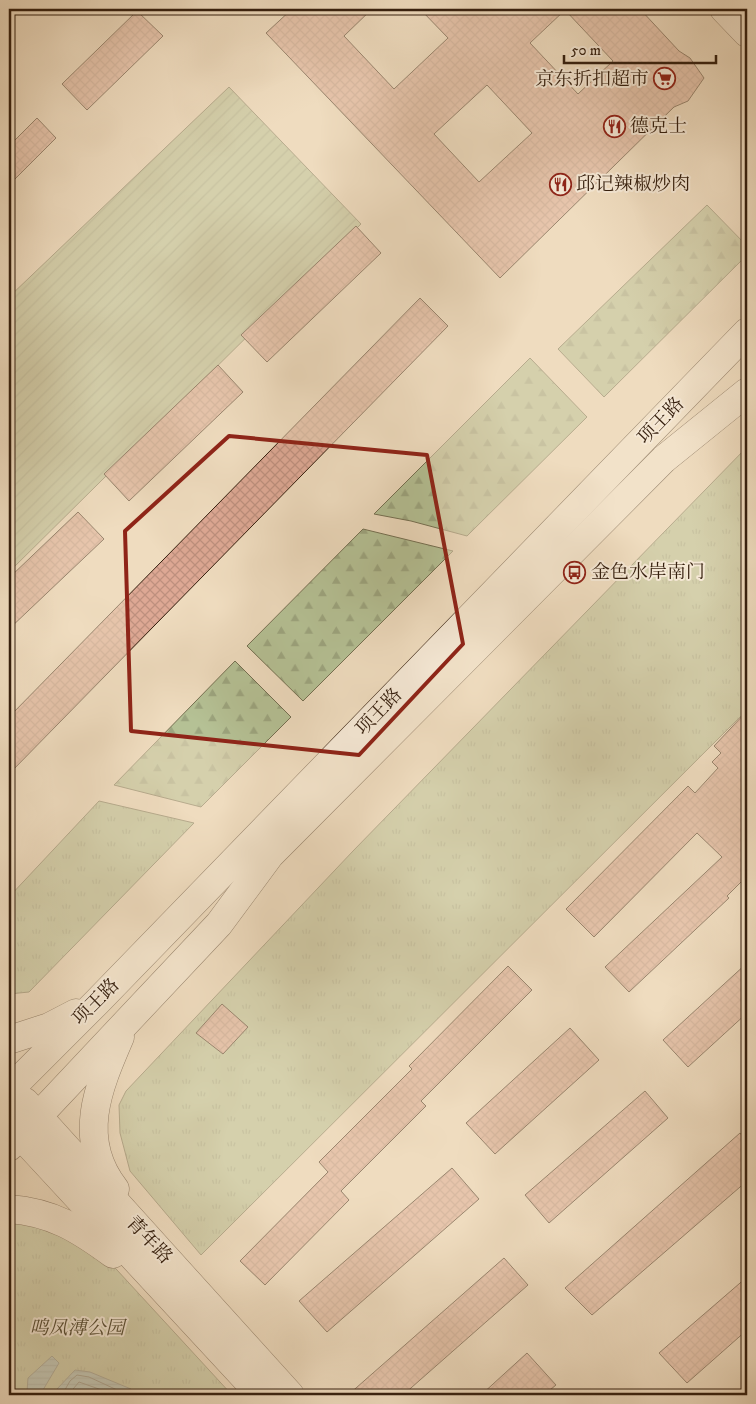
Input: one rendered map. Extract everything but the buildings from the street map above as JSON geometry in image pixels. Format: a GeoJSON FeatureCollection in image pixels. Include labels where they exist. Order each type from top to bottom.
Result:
{"type":"FeatureCollection","features":[{"type":"Feature","properties":{"kind":"main road"},"geometry":{"type":"LineString","coordinates":[[724,9],[747,33]]}},
{"type":"Feature","properties":{"kind":"main road","name":"项王路"},"geometry":{"type":"LineString","coordinates":[[10,1087],[97,1002],[747,332]]}},
{"type":"Feature","properties":{"kind":"main road","name":"项王路"},"geometry":{"type":"LineString","coordinates":[[12,1135],[37,1116],[219,924],[270,855],[664,459],[747,392]]}},
{"type":"Feature","properties":{"kind":"main road"},"geometry":{"type":"LineString","coordinates":[[9,1040],[49,1027],[97,1002]]}},
{"type":"Feature","properties":{"kind":"main road"},"geometry":{"type":"LineString","coordinates":[[126,1023],[97,1095],[92,1129],[98,1156],[108,1180],[173,1284]]}},
{"type":"Feature","properties":{"kind":"main road","name":"青年路"},"geometry":{"type":"LineString","coordinates":[[10,1087],[37,1116],[261,1395]]}},
{"type":"Feature","properties":{"kind":"main road","name":"青年路"},"geometry":{"type":"LineString","coordinates":[[12,1135],[290,1395]]}},
{"type":"Feature","properties":{"kind":"main road"},"geometry":{"type":"LineString","coordinates":[[9,1209],[55,1217],[173,1284]]}},
{"type":"Feature","properties":{"kind":"highlighted area"},"geometry":{"type":"Polygon","coordinates":[[[229,436],[427,455],[463,644],[359,755],[131,731],[125,531],[229,436]]]}},
{"type":"Feature","properties":{"kind":"green space"},"geometry":{"type":"Polygon","coordinates":[[[229,87],[361,224],[9,572],[9,297],[229,87]]]}},
{"type":"Feature","properties":{"kind":"green space"},"geometry":{"type":"Polygon","coordinates":[[[707,205],[747,246],[747,255],[604,397],[558,349],[707,205]]]}},
{"type":"Feature","properties":{"kind":"green space"},"geometry":{"type":"Polygon","coordinates":[[[530,358],[587,417],[467,536],[411,521],[374,514],[530,358]]]}},
{"type":"Feature","properties":{"kind":"green space"},"geometry":{"type":"Polygon","coordinates":[[[747,447],[747,710],[201,1255],[130,1171],[120,1133],[119,1105],[126,1091],[353,851],[747,447]]]}},
{"type":"Feature","properties":{"kind":"green space"},"geometry":{"type":"Polygon","coordinates":[[[363,529],[453,551],[303,701],[247,646],[363,529]]]}},
{"type":"Feature","properties":{"kind":"green space"},"geometry":{"type":"Polygon","coordinates":[[[235,661],[291,717],[201,807],[114,785],[235,661]]]}},
{"type":"Feature","properties":{"kind":"green space"},"geometry":{"type":"Polygon","coordinates":[[[99,801],[194,823],[29,992],[9,994],[9,897],[99,801]]]}},
{"type":"Feature","properties":{"kind":"green space","name":"鸣凤溥公园"},"geometry":{"type":"Polygon","coordinates":[[[9,1215],[94,1245],[232,1395],[9,1395],[9,1215]]]}},
{"type":"Feature","properties":{"kind":"water"},"geometry":{"type":"Polygon","coordinates":[[[52,1356],[59,1363],[40,1395],[27,1392],[28,1378],[52,1356]]]}},
{"type":"Feature","properties":{"kind":"water"},"geometry":{"type":"Polygon","coordinates":[[[75,1370],[90,1372],[131,1389],[133,1395],[57,1395],[57,1389],[75,1370]]]}},
{"type":"Feature","properties":{"kind":"place","name":"京东折扣超市"},"geometry":{"type":"Point","coordinates":[665,79]}},
{"type":"Feature","properties":{"kind":"place","name":"德克士"},"geometry":{"type":"Point","coordinates":[614,126]}},
{"type":"Feature","properties":{"kind":"place","name":"邱记辣椒炒肉"},"geometry":{"type":"Point","coordinates":[560,184]}},
{"type":"Feature","properties":{"kind":"place","name":"金色水岸南门"},"geometry":{"type":"Point","coordinates":[575,572]}}]}
